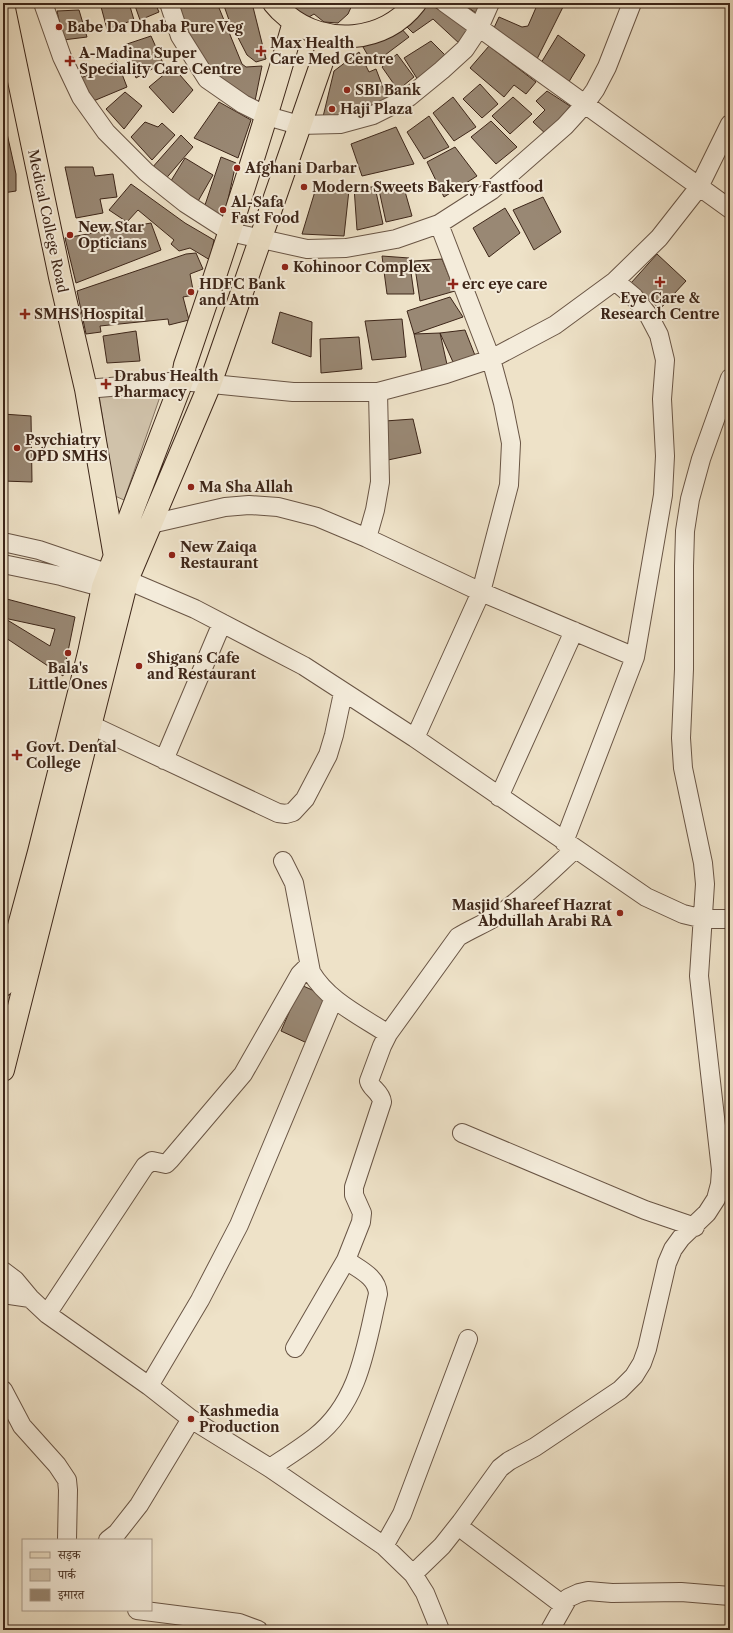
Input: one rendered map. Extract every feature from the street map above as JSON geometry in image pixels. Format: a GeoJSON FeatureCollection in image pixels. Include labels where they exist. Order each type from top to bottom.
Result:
{"type":"FeatureCollection","features":[{"type":"Feature","properties":{"kind":"main road"},"geometry":{"type":"LineString","coordinates":[[274,3],[294,22],[312,31],[331,36],[348,38],[364,35],[389,26],[410,10],[415,3]]}},
{"type":"Feature","properties":{"kind":"main road","name":"Medical College Road"},"geometry":{"type":"LineString","coordinates":[[3,4],[60,277],[86,389],[116,578]]}},
{"type":"Feature","properties":{"kind":"main road"},"geometry":{"type":"LineString","coordinates":[[3,985],[86,668],[230,232],[267,116],[294,22]]}},
{"type":"Feature","properties":{"kind":"main road"},"geometry":{"type":"LineString","coordinates":[[3,1070],[91,725],[116,578],[151,524],[210,384],[331,36]]}},
{"type":"Feature","properties":{"kind":"street"},"geometry":{"type":"LineString","coordinates":[[43,3],[62,57],[81,97],[106,132],[146,172],[185,203],[230,232],[307,249],[346,248],[396,239],[439,224],[492,190],[565,126],[585,104],[595,90],[607,67],[632,3]]}},
{"type":"Feature","properties":{"kind":"street"},"geometry":{"type":"LineString","coordinates":[[168,3],[180,36],[207,79],[243,104],[267,116],[299,125],[340,124],[373,115],[409,97],[465,49],[479,28],[490,3]]}},
{"type":"Feature","properties":{"kind":"street"},"geometry":{"type":"LineString","coordinates":[[445,3],[730,209]]}},
{"type":"Feature","properties":{"kind":"street"},"geometry":{"type":"LineString","coordinates":[[86,389],[182,381],[293,392],[378,392],[446,374],[491,359],[555,325],[615,282],[659,238],[699,187],[730,124]]}},
{"type":"Feature","properties":{"kind":"street"},"geometry":{"type":"LineString","coordinates":[[415,738],[481,592],[509,485],[511,443],[503,403],[491,359],[439,224]]}},
{"type":"Feature","properties":{"kind":"street"},"geometry":{"type":"LineString","coordinates":[[295,1348],[346,1260],[362,1217],[360,1207],[354,1196],[354,1187],[382,1105],[382,1098],[370,1084],[369,1077],[388,1034],[458,937],[496,917],[508,908],[569,846],[635,657],[663,495],[665,456],[662,399],[666,360],[659,335],[650,316],[634,297],[615,282]]}},
{"type":"Feature","properties":{"kind":"street"},"geometry":{"type":"LineString","coordinates":[[413,1574],[430,1560],[447,1540],[500,1468],[509,1461],[535,1447],[620,1390],[634,1376],[642,1364],[647,1349],[667,1263],[673,1249],[681,1238],[695,1227],[707,1214],[716,1199],[720,1184],[721,1170],[699,976],[718,919],[705,884],[703,863],[683,768],[681,738],[684,669],[685,538],[690,499],[701,459],[730,378]]}},
{"type":"Feature","properties":{"kind":"street"},"geometry":{"type":"LineString","coordinates":[[367,538],[375,510],[380,482],[378,392]]}},
{"type":"Feature","properties":{"kind":"street"},"geometry":{"type":"LineString","coordinates":[[151,524],[225,507],[249,505],[278,507],[317,518],[367,538],[481,592],[635,657]]}},
{"type":"Feature","properties":{"kind":"street"},"geometry":{"type":"LineString","coordinates":[[3,542],[39,550],[195,609],[304,666],[343,693],[415,738],[569,846],[646,897],[683,914],[718,919]]}},
{"type":"Feature","properties":{"kind":"street"},"geometry":{"type":"LineString","coordinates":[[3,564],[62,576],[116,578]]}},
{"type":"Feature","properties":{"kind":"street"},"geometry":{"type":"LineString","coordinates":[[164,760],[222,623]]}},
{"type":"Feature","properties":{"kind":"street"},"geometry":{"type":"LineString","coordinates":[[500,797],[574,631]]}},
{"type":"Feature","properties":{"kind":"street"},"geometry":{"type":"LineString","coordinates":[[91,725],[278,813],[286,814],[293,812],[305,799],[328,755],[343,693]]}},
{"type":"Feature","properties":{"kind":"street"},"geometry":{"type":"LineString","coordinates":[[283,861],[290,872],[294,883],[309,965],[317,982],[334,998],[388,1034]]}},
{"type":"Feature","properties":{"kind":"street"},"geometry":{"type":"LineString","coordinates":[[47,1314],[145,1166],[152,1161],[163,1164],[168,1162],[242,1074],[254,1057],[300,974],[309,965]]}},
{"type":"Feature","properties":{"kind":"street"},"geometry":{"type":"LineString","coordinates":[[149,1386],[200,1300],[239,1225],[334,998]]}},
{"type":"Feature","properties":{"kind":"street"},"geometry":{"type":"LineString","coordinates":[[462,1133],[645,1210],[695,1227]]}},
{"type":"Feature","properties":{"kind":"street"},"geometry":{"type":"LineString","coordinates":[[270,1468],[316,1436],[327,1425],[339,1411],[352,1390],[360,1371],[378,1294],[376,1283],[369,1276],[346,1260]]}},
{"type":"Feature","properties":{"kind":"street"},"geometry":{"type":"LineString","coordinates":[[3,1271],[15,1280],[30,1298],[47,1314],[149,1386],[192,1419],[270,1468],[384,1546],[413,1574],[425,1592],[440,1630]]}},
{"type":"Feature","properties":{"kind":"street"},"geometry":{"type":"LineString","coordinates":[[3,1294],[30,1298]]}},
{"type":"Feature","properties":{"kind":"street"},"geometry":{"type":"LineString","coordinates":[[384,1546],[402,1514],[468,1339]]}},
{"type":"Feature","properties":{"kind":"street"},"geometry":{"type":"LineString","coordinates":[[3,1390],[22,1426],[57,1465],[67,1480],[67,1539]]}},
{"type":"Feature","properties":{"kind":"street"},"geometry":{"type":"LineString","coordinates":[[109,1539],[117,1533],[139,1505],[192,1419]]}},
{"type":"Feature","properties":{"kind":"street"},"geometry":{"type":"LineString","coordinates":[[466,1532],[563,1605]]}},
{"type":"Feature","properties":{"kind":"street"},"geometry":{"type":"LineString","coordinates":[[550,1630],[568,1598],[588,1591],[612,1593],[681,1592],[730,1596]]}},
{"type":"Feature","properties":{"kind":"street"},"geometry":{"type":"LineString","coordinates":[[145,1611],[239,1623],[258,1630]]}},
{"type":"Feature","properties":{"kind":"green space"},"geometry":{"type":"Polygon","coordinates":[[[162,391],[124,500],[115,496],[99,395],[162,391]]]}},
{"type":"Feature","properties":{"kind":"building"},"geometry":{"type":"Polygon","coordinates":[[[100,3],[129,3],[134,20],[107,29],[100,3]]]}},
{"type":"Feature","properties":{"kind":"building"},"geometry":{"type":"Polygon","coordinates":[[[134,3],[155,3],[159,12],[140,20],[134,3]]]}},
{"type":"Feature","properties":{"kind":"building"},"geometry":{"type":"Polygon","coordinates":[[[192,3],[217,3],[242,64],[246,67],[262,66],[255,101],[213,76],[197,51],[177,9],[192,3]]]}},
{"type":"Feature","properties":{"kind":"building"},"geometry":{"type":"Polygon","coordinates":[[[223,3],[252,3],[266,59],[256,62],[247,55],[229,20],[223,3]]]}},
{"type":"Feature","properties":{"kind":"building"},"geometry":{"type":"Polygon","coordinates":[[[297,3],[353,3],[348,14],[338,23],[324,22],[314,14],[304,20],[295,13],[297,3]]]}},
{"type":"Feature","properties":{"kind":"building"},"geometry":{"type":"Polygon","coordinates":[[[425,3],[428,3],[473,31],[461,45],[433,19],[413,33],[403,23],[425,3]]]}},
{"type":"Feature","properties":{"kind":"building"},"geometry":{"type":"Polygon","coordinates":[[[462,3],[489,3],[483,18],[462,3]]]}},
{"type":"Feature","properties":{"kind":"building"},"geometry":{"type":"Polygon","coordinates":[[[538,3],[565,3],[536,61],[493,30],[499,17],[522,27],[528,26],[538,3]]]}},
{"type":"Feature","properties":{"kind":"building"},"geometry":{"type":"Polygon","coordinates":[[[79,10],[87,37],[63,40],[57,11],[79,10]]]}},
{"type":"Feature","properties":{"kind":"building"},"geometry":{"type":"Polygon","coordinates":[[[399,26],[409,37],[373,64],[363,47],[399,26]]]}},
{"type":"Feature","properties":{"kind":"building"},"geometry":{"type":"Polygon","coordinates":[[[558,35],[585,55],[567,85],[541,63],[558,35]]]}},
{"type":"Feature","properties":{"kind":"building"},"geometry":{"type":"Polygon","coordinates":[[[151,36],[163,63],[136,78],[124,45],[151,36]]]}},
{"type":"Feature","properties":{"kind":"building"},"geometry":{"type":"Polygon","coordinates":[[[431,41],[449,59],[418,80],[404,58],[431,41]]]}},
{"type":"Feature","properties":{"kind":"building"},"geometry":{"type":"Polygon","coordinates":[[[489,46],[536,82],[526,94],[514,85],[504,97],[470,68],[489,46]]]}},
{"type":"Feature","properties":{"kind":"building"},"geometry":{"type":"Polygon","coordinates":[[[359,52],[369,72],[376,69],[387,98],[354,117],[322,121],[334,71],[359,52]]]}},
{"type":"Feature","properties":{"kind":"building"},"geometry":{"type":"Polygon","coordinates":[[[397,54],[414,77],[398,90],[382,67],[397,54]]]}},
{"type":"Feature","properties":{"kind":"building"},"geometry":{"type":"Polygon","coordinates":[[[117,61],[127,87],[91,102],[81,78],[117,61]]]}},
{"type":"Feature","properties":{"kind":"building"},"geometry":{"type":"Polygon","coordinates":[[[173,67],[193,90],[173,113],[149,87],[173,67]]]}},
{"type":"Feature","properties":{"kind":"building"},"geometry":{"type":"Polygon","coordinates":[[[480,84],[498,104],[482,118],[463,99],[480,84]]]}},
{"type":"Feature","properties":{"kind":"building"},"geometry":{"type":"Polygon","coordinates":[[[547,91],[570,106],[548,136],[533,122],[545,110],[536,101],[547,91]]]}},
{"type":"Feature","properties":{"kind":"building"},"geometry":{"type":"Polygon","coordinates":[[[125,92],[142,106],[124,129],[106,109],[125,92]]]}},
{"type":"Feature","properties":{"kind":"building"},"geometry":{"type":"Polygon","coordinates":[[[453,97],[476,127],[454,141],[433,113],[453,97]]]}},
{"type":"Feature","properties":{"kind":"building"},"geometry":{"type":"Polygon","coordinates":[[[513,97],[532,114],[510,134],[492,116],[513,97]]]}},
{"type":"Feature","properties":{"kind":"building"},"geometry":{"type":"Polygon","coordinates":[[[219,102],[251,120],[238,158],[194,138],[219,102]]]}},
{"type":"Feature","properties":{"kind":"building"},"geometry":{"type":"Polygon","coordinates":[[[429,116],[449,147],[424,159],[407,132],[429,116]]]}},
{"type":"Feature","properties":{"kind":"building"},"geometry":{"type":"Polygon","coordinates":[[[4,120],[16,174],[16,191],[3,193],[3,121],[4,120]]]}},
{"type":"Feature","properties":{"kind":"building"},"geometry":{"type":"Polygon","coordinates":[[[491,121],[517,147],[496,164],[471,137],[491,121]]]}},
{"type":"Feature","properties":{"kind":"building"},"geometry":{"type":"Polygon","coordinates":[[[145,122],[158,127],[162,123],[175,135],[152,160],[131,137],[145,122]]]}},
{"type":"Feature","properties":{"kind":"building"},"geometry":{"type":"Polygon","coordinates":[[[396,127],[414,164],[362,176],[351,144],[396,127]]]}},
{"type":"Feature","properties":{"kind":"building"},"geometry":{"type":"Polygon","coordinates":[[[181,135],[193,147],[163,182],[151,169],[181,135]]]}},
{"type":"Feature","properties":{"kind":"building"},"geometry":{"type":"Polygon","coordinates":[[[455,147],[477,176],[444,197],[427,162],[455,147]]]}},
{"type":"Feature","properties":{"kind":"building"},"geometry":{"type":"Polygon","coordinates":[[[221,157],[236,163],[224,218],[205,205],[221,157]]]}},
{"type":"Feature","properties":{"kind":"building"},"geometry":{"type":"Polygon","coordinates":[[[185,158],[213,175],[197,203],[169,184],[185,158]]]}},
{"type":"Feature","properties":{"kind":"building"},"geometry":{"type":"Polygon","coordinates":[[[65,167],[93,167],[95,176],[113,174],[117,197],[100,199],[103,213],[76,218],[65,167]]]}},
{"type":"Feature","properties":{"kind":"building"},"geometry":{"type":"Polygon","coordinates":[[[131,184],[185,223],[214,240],[210,260],[190,248],[179,251],[171,244],[174,240],[138,210],[127,222],[109,210],[131,184]]]}},
{"type":"Feature","properties":{"kind":"building"},"geometry":{"type":"Polygon","coordinates":[[[354,187],[375,187],[383,224],[357,230],[354,187]]]}},
{"type":"Feature","properties":{"kind":"building"},"geometry":{"type":"Polygon","coordinates":[[[316,188],[349,190],[344,236],[302,234],[316,188]]]}},
{"type":"Feature","properties":{"kind":"building"},"geometry":{"type":"Polygon","coordinates":[[[404,188],[412,216],[386,222],[379,190],[404,188]]]}},
{"type":"Feature","properties":{"kind":"building"},"geometry":{"type":"Polygon","coordinates":[[[543,197],[561,232],[534,250],[513,210],[543,197]]]}},
{"type":"Feature","properties":{"kind":"building"},"geometry":{"type":"Polygon","coordinates":[[[505,208],[520,233],[489,257],[473,228],[505,208]]]}},
{"type":"Feature","properties":{"kind":"building"},"geometry":{"type":"Polygon","coordinates":[[[151,223],[161,250],[76,283],[65,238],[151,223]]]}},
{"type":"Feature","properties":{"kind":"building"},"geometry":{"type":"Polygon","coordinates":[[[196,253],[203,269],[190,274],[194,295],[183,297],[189,320],[169,325],[168,319],[100,326],[101,332],[86,334],[77,291],[186,254],[196,253]]]}},
{"type":"Feature","properties":{"kind":"building"},"geometry":{"type":"Polygon","coordinates":[[[657,254],[686,281],[660,309],[631,283],[657,254]]]}},
{"type":"Feature","properties":{"kind":"building"},"geometry":{"type":"Polygon","coordinates":[[[382,256],[409,258],[414,294],[387,294],[382,256]]]}},
{"type":"Feature","properties":{"kind":"building"},"geometry":{"type":"Polygon","coordinates":[[[442,259],[455,291],[420,301],[414,261],[442,259]]]}},
{"type":"Feature","properties":{"kind":"building"},"geometry":{"type":"Polygon","coordinates":[[[450,297],[463,317],[414,334],[407,311],[450,297]]]}},
{"type":"Feature","properties":{"kind":"building"},"geometry":{"type":"Polygon","coordinates":[[[280,312],[312,322],[311,357],[272,343],[280,312]]]}},
{"type":"Feature","properties":{"kind":"building"},"geometry":{"type":"Polygon","coordinates":[[[402,319],[406,357],[372,360],[365,321],[402,319]]]}},
{"type":"Feature","properties":{"kind":"building"},"geometry":{"type":"Polygon","coordinates":[[[465,330],[478,363],[457,371],[440,333],[465,330]]]}},
{"type":"Feature","properties":{"kind":"building"},"geometry":{"type":"Polygon","coordinates":[[[136,331],[140,361],[107,363],[103,336],[136,331]]]}},
{"type":"Feature","properties":{"kind":"building"},"geometry":{"type":"Polygon","coordinates":[[[440,333],[448,369],[422,371],[414,334],[440,333]]]}},
{"type":"Feature","properties":{"kind":"building"},"geometry":{"type":"Polygon","coordinates":[[[359,337],[362,369],[321,373],[320,339],[359,337]]]}},
{"type":"Feature","properties":{"kind":"building","name":"Psychiatry OPD SMHS"},"geometry":{"type":"Polygon","coordinates":[[[3,414],[31,416],[32,482],[3,481],[3,414]]]}},
{"type":"Feature","properties":{"kind":"building"},"geometry":{"type":"Polygon","coordinates":[[[413,419],[421,453],[388,460],[385,421],[413,419]]]}},
{"type":"Feature","properties":{"kind":"building"},"geometry":{"type":"Polygon","coordinates":[[[3,598],[75,617],[63,676],[3,636],[3,598]],[[4,618],[50,646],[55,629],[4,618]]]}},
{"type":"Feature","properties":{"kind":"building"},"geometry":{"type":"Polygon","coordinates":[[[301,985],[328,997],[307,1043],[281,1031],[301,985]]]}},
{"type":"Feature","properties":{"kind":"place","name":"Babe Da Dhaba Pure Veg"},"geometry":{"type":"Point","coordinates":[59,27]}},
{"type":"Feature","properties":{"kind":"place","name":"Max Health Care Med Centre"},"geometry":{"type":"Point","coordinates":[261,51]}},
{"type":"Feature","properties":{"kind":"place","name":"A-Madina Super Speciality Care Centre"},"geometry":{"type":"Point","coordinates":[70,61]}},
{"type":"Feature","properties":{"kind":"place","name":"SBI Bank"},"geometry":{"type":"Point","coordinates":[347,90]}},
{"type":"Feature","properties":{"kind":"place","name":"Haji Plaza"},"geometry":{"type":"Point","coordinates":[332,109]}},
{"type":"Feature","properties":{"kind":"place","name":"Afghani Darbar"},"geometry":{"type":"Point","coordinates":[237,168]}},
{"type":"Feature","properties":{"kind":"place","name":"Modern Sweets Bakery Fastfood"},"geometry":{"type":"Point","coordinates":[304,187]}},
{"type":"Feature","properties":{"kind":"place","name":"Al-Safa Fast Food"},"geometry":{"type":"Point","coordinates":[223,210]}},
{"type":"Feature","properties":{"kind":"place","name":"New Star Opticians"},"geometry":{"type":"Point","coordinates":[70,235]}},
{"type":"Feature","properties":{"kind":"place","name":"Kohinoor Complex"},"geometry":{"type":"Point","coordinates":[285,267]}},
{"type":"Feature","properties":{"kind":"place","name":"Eye Care & Research Centre"},"geometry":{"type":"Point","coordinates":[660,282]}},
{"type":"Feature","properties":{"kind":"place","name":"erc eye care"},"geometry":{"type":"Point","coordinates":[453,284]}},
{"type":"Feature","properties":{"kind":"place","name":"HDFC Bank and Atm"},"geometry":{"type":"Point","coordinates":[191,292]}},
{"type":"Feature","properties":{"kind":"place","name":"SMHS Hospital"},"geometry":{"type":"Point","coordinates":[25,314]}},
{"type":"Feature","properties":{"kind":"place","name":"Drabus Health Pharmacy"},"geometry":{"type":"Point","coordinates":[106,384]}},
{"type":"Feature","properties":{"kind":"place","name":"Psychiatry OPD SMHS"},"geometry":{"type":"Point","coordinates":[17,448]}},
{"type":"Feature","properties":{"kind":"place","name":"Ma Sha Allah"},"geometry":{"type":"Point","coordinates":[191,487]}},
{"type":"Feature","properties":{"kind":"place","name":"New Zaiqa Restaurant"},"geometry":{"type":"Point","coordinates":[172,555]}},
{"type":"Feature","properties":{"kind":"place","name":"Bala's Little Ones"},"geometry":{"type":"Point","coordinates":[68,653]}},
{"type":"Feature","properties":{"kind":"place","name":"Shigans Cafe and Restaurant"},"geometry":{"type":"Point","coordinates":[139,666]}},
{"type":"Feature","properties":{"kind":"place","name":"Govt. Dental College"},"geometry":{"type":"Point","coordinates":[17,755]}},
{"type":"Feature","properties":{"kind":"place","name":"Masjid Shareef Hazrat Abdullah Arabi RA"},"geometry":{"type":"Point","coordinates":[620,913]}},
{"type":"Feature","properties":{"kind":"place","name":"Kashmedia Production"},"geometry":{"type":"Point","coordinates":[191,1419]}}]}
